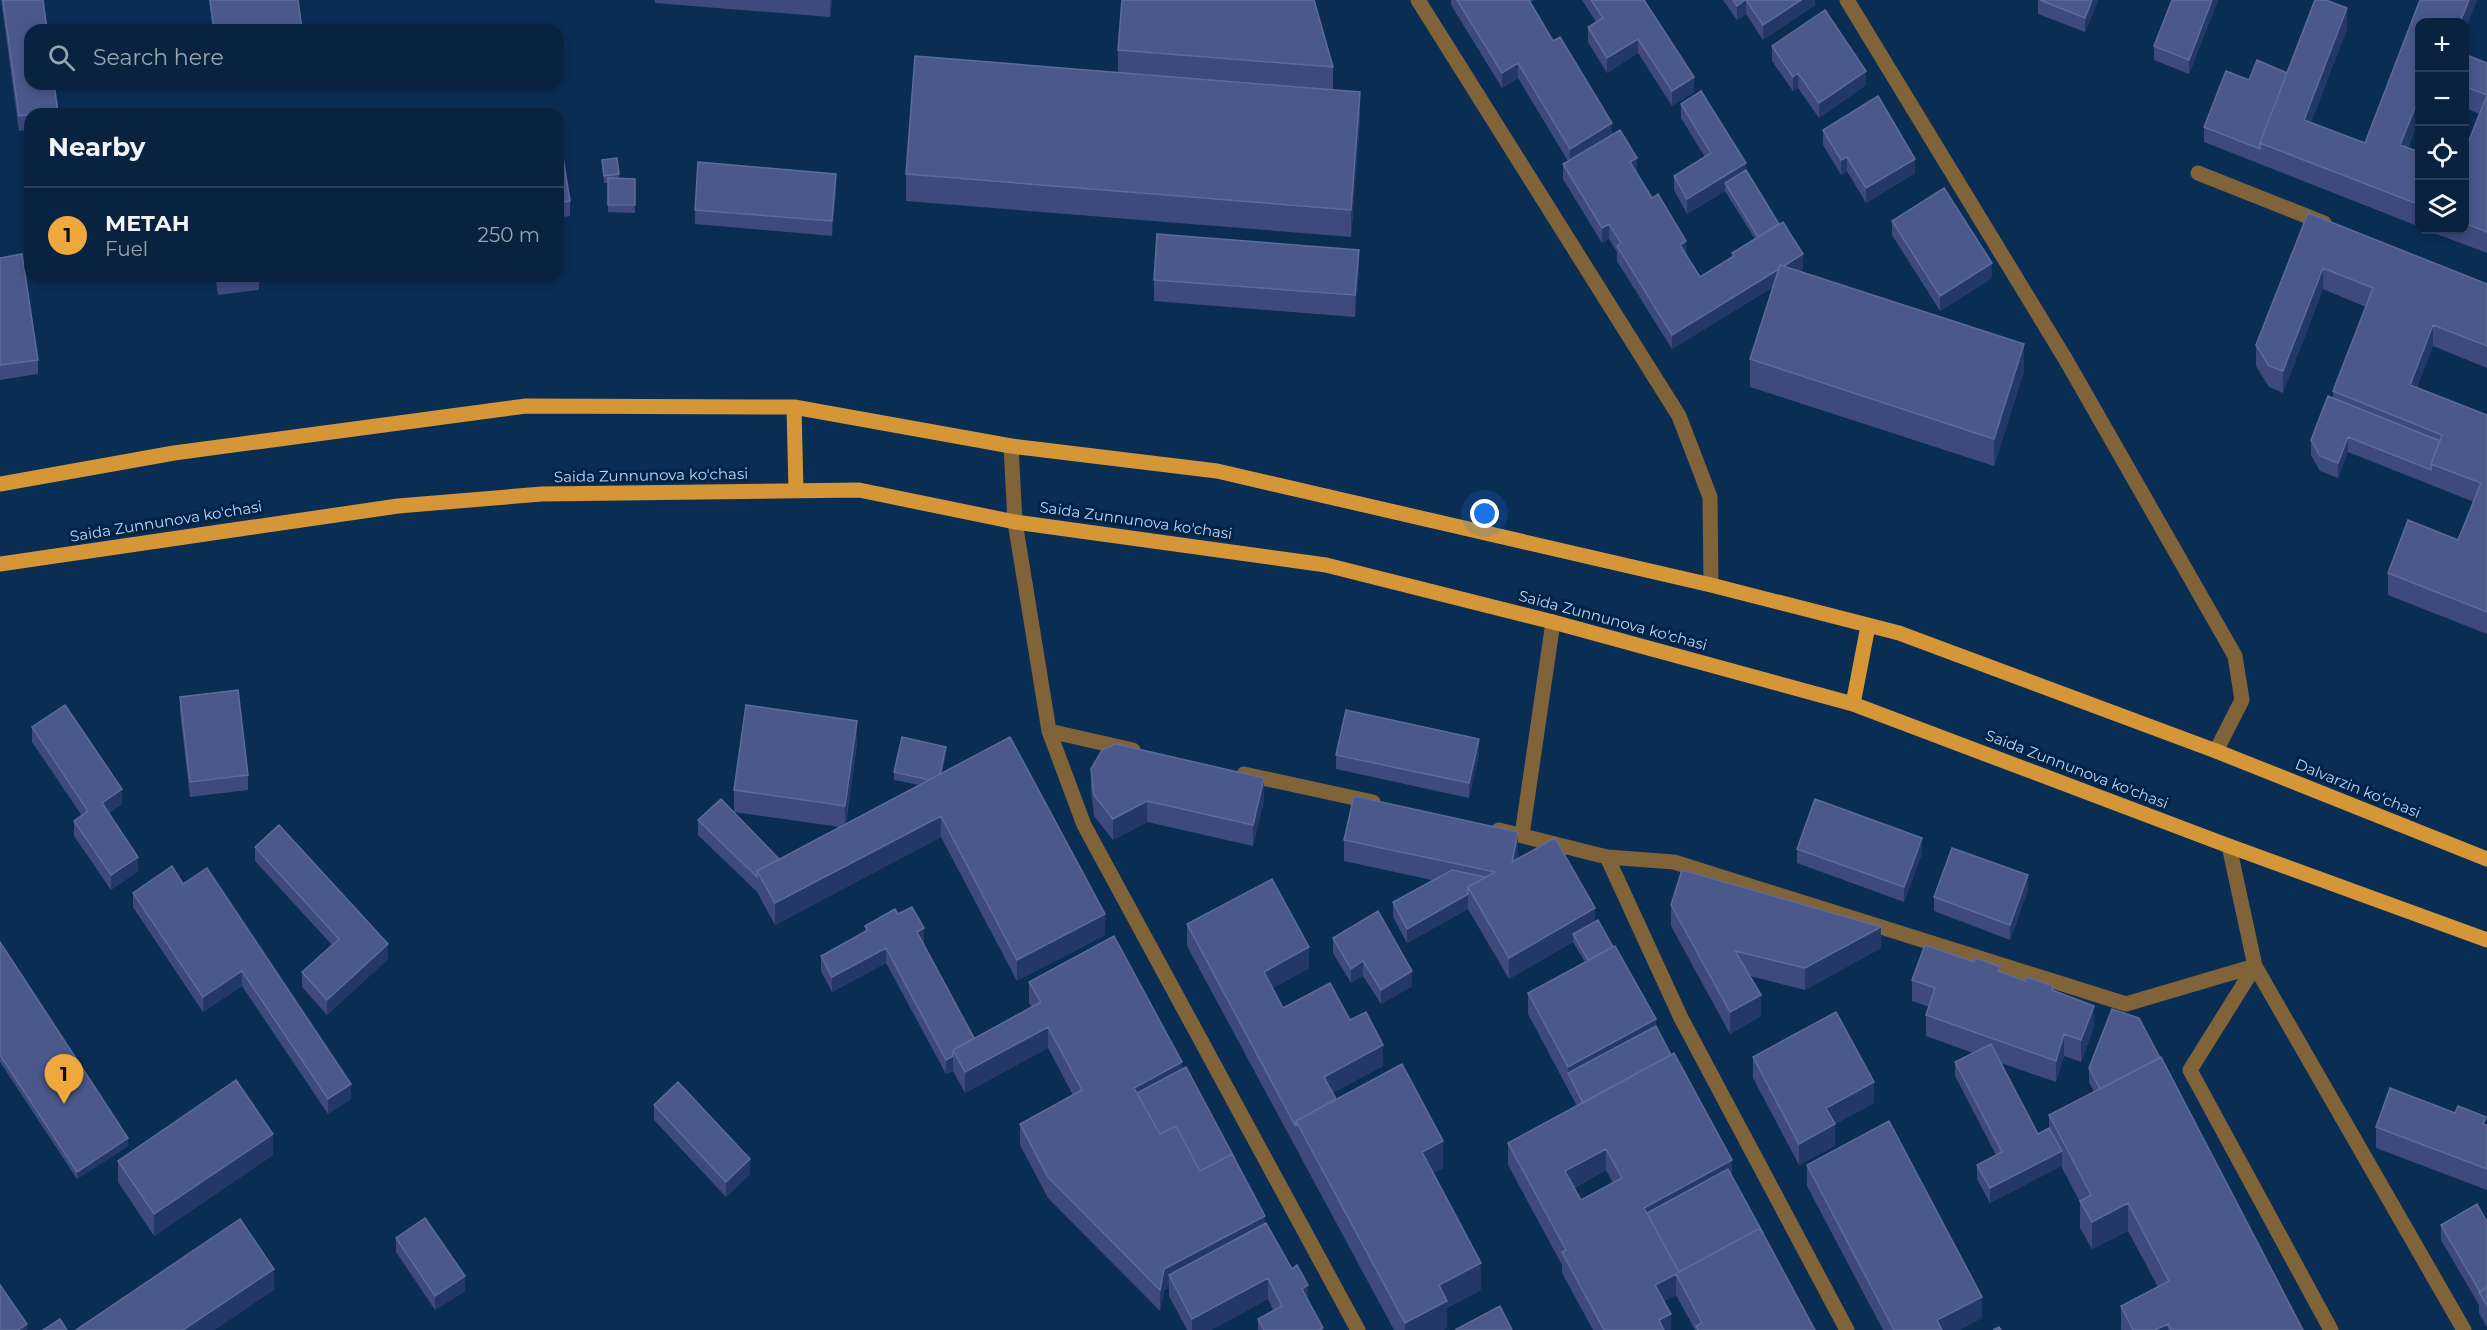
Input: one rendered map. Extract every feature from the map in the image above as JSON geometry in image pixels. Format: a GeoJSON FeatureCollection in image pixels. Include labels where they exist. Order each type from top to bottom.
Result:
{"type":"FeatureCollection","features":[{"type":"Feature","properties":{"kind":"main road"},"geometry":{"type":"LineString","coordinates":[[0,484],[174,453],[526,406],[794,407],[1011,446],[1217,471],[1711,585],[1899,633],[2216,751]]}},
{"type":"Feature","properties":{"kind":"main road"},"geometry":{"type":"LineString","coordinates":[[794,407],[796,491]]}},
{"type":"Feature","properties":{"kind":"main road","name":"Saida Zunnunova ko'chasi"},"geometry":{"type":"LineString","coordinates":[[0,564],[398,506],[542,494],[859,490],[1015,522],[1326,564],[1553,622],[1853,704],[2229,846]]}},
{"type":"Feature","properties":{"kind":"main road"},"geometry":{"type":"LineString","coordinates":[[1853,704],[1868,626]]}},
{"type":"Feature","properties":{"kind":"main road","name":"Dalvarzin koʻchasi"},"geometry":{"type":"LineString","coordinates":[[2216,751],[2487,859]]}},
{"type":"Feature","properties":{"kind":"main road"},"geometry":{"type":"LineString","coordinates":[[2229,846],[2487,940]]}},
{"type":"Feature","properties":{"kind":"street"},"geometry":{"type":"LineString","coordinates":[[1418,0],[1679,416],[1710,497],[1711,585]]}},
{"type":"Feature","properties":{"kind":"street"},"geometry":{"type":"LineString","coordinates":[[1847,0],[2066,360],[2235,656],[2242,700],[2216,751]]}},
{"type":"Feature","properties":{"kind":"street"},"geometry":{"type":"LineString","coordinates":[[2198,173],[2343,230]]}},
{"type":"Feature","properties":{"kind":"street"},"geometry":{"type":"LineString","coordinates":[[1011,446],[1015,522],[1049,731],[1084,825],[1358,1330]]}},
{"type":"Feature","properties":{"kind":"street"},"geometry":{"type":"LineString","coordinates":[[1522,835],[1553,622]]}},
{"type":"Feature","properties":{"kind":"street"},"geometry":{"type":"LineString","coordinates":[[1049,731],[1153,754]]}},
{"type":"Feature","properties":{"kind":"street"},"geometry":{"type":"LineString","coordinates":[[1234,772],[1384,805]]}},
{"type":"Feature","properties":{"kind":"street"},"geometry":{"type":"LineString","coordinates":[[1488,828],[1606,857],[1674,862],[2126,1004],[2255,966]]}},
{"type":"Feature","properties":{"kind":"street"},"geometry":{"type":"LineString","coordinates":[[2229,846],[2255,966],[2464,1330]]}},
{"type":"Feature","properties":{"kind":"street"},"geometry":{"type":"LineString","coordinates":[[1606,857],[1681,1017],[1847,1330]]}},
{"type":"Feature","properties":{"kind":"street"},"geometry":{"type":"LineString","coordinates":[[2255,966],[2190,1070],[2331,1330]]}},
{"type":"Feature","properties":{"kind":"building"},"geometry":{"type":"Polygon","coordinates":[[[3,0],[43,0],[46,24],[24,24],[24,90],[55,90],[58,108],[24,108],[24,115],[19,116],[3,0]]]}},
{"type":"Feature","properties":{"kind":"building"},"geometry":{"type":"Polygon","coordinates":[[[210,0],[298,0],[301,24],[213,24],[210,0]]]}},
{"type":"Feature","properties":{"kind":"building"},"geometry":{"type":"Polygon","coordinates":[[[1122,0],[1314,0],[1333,67],[1118,50],[1122,0]]]}},
{"type":"Feature","properties":{"kind":"building"},"geometry":{"type":"Polygon","coordinates":[[[1457,0],[1529,0],[1553,41],[1560,37],[1612,123],[1570,149],[1518,63],[1502,73],[1457,0]]]}},
{"type":"Feature","properties":{"kind":"building"},"geometry":{"type":"Polygon","coordinates":[[[1591,0],[1644,0],[1694,77],[1672,91],[1638,39],[1607,58],[1588,27],[1603,18],[1591,0]]]}},
{"type":"Feature","properties":{"kind":"building"},"geometry":{"type":"Polygon","coordinates":[[[1733,0],[1745,0],[1737,6],[1733,0]]]}},
{"type":"Feature","properties":{"kind":"building"},"geometry":{"type":"Polygon","coordinates":[[[1746,0],[1801,0],[1763,25],[1746,0]]]}},
{"type":"Feature","properties":{"kind":"building"},"geometry":{"type":"Polygon","coordinates":[[[2040,0],[2092,0],[2085,18],[2040,0]]]}},
{"type":"Feature","properties":{"kind":"building"},"geometry":{"type":"Polygon","coordinates":[[[2172,0],[2212,0],[2189,60],[2154,46],[2172,0]]]}},
{"type":"Feature","properties":{"kind":"building"},"geometry":{"type":"Polygon","coordinates":[[[2315,0],[2326,0],[2347,8],[2304,120],[2365,143],[2420,0],[2469,0],[2462,18],[2415,18],[2415,108],[2400,145],[2415,150],[2415,203],[2260,143],[2315,0]]]}},
{"type":"Feature","properties":{"kind":"building"},"geometry":{"type":"Polygon","coordinates":[[[1825,10],[1866,71],[1819,103],[1798,73],[1793,77],[1772,46],[1825,10]]]}},
{"type":"Feature","properties":{"kind":"building"},"geometry":{"type":"Polygon","coordinates":[[[915,56],[1360,92],[1351,210],[906,174],[915,56]]]}},
{"type":"Feature","properties":{"kind":"building"},"geometry":{"type":"Polygon","coordinates":[[[2469,56],[2487,63],[2487,95],[2469,88],[2469,56]]]}},
{"type":"Feature","properties":{"kind":"building"},"geometry":{"type":"Polygon","coordinates":[[[2257,60],[2287,73],[2260,143],[2260,149],[2204,127],[2226,71],[2249,80],[2257,60]]]}},
{"type":"Feature","properties":{"kind":"building"},"geometry":{"type":"Polygon","coordinates":[[[1701,91],[1746,163],[1687,199],[1674,176],[1711,153],[1681,104],[1701,91]]]}},
{"type":"Feature","properties":{"kind":"building"},"geometry":{"type":"Polygon","coordinates":[[[2487,95],[2487,232],[2469,225],[2469,140],[2487,95]]]}},
{"type":"Feature","properties":{"kind":"building"},"geometry":{"type":"Polygon","coordinates":[[[1878,96],[1915,159],[1866,188],[1847,157],[1841,160],[1823,130],[1878,96]]]}},
{"type":"Feature","properties":{"kind":"building"},"geometry":{"type":"Polygon","coordinates":[[[1620,130],[1637,158],[1630,162],[1652,198],[1658,194],[1686,241],[1680,245],[1700,277],[1734,256],[1732,253],[1783,222],[1803,254],[1784,266],[1780,265],[1779,269],[1672,335],[1617,246],[1621,243],[1609,224],[1602,228],[1563,164],[1620,130]]]}},
{"type":"Feature","properties":{"kind":"building"},"geometry":{"type":"Polygon","coordinates":[[[617,158],[619,174],[604,176],[602,160],[617,158]]]}},
{"type":"Feature","properties":{"kind":"building"},"geometry":{"type":"Polygon","coordinates":[[[698,162],[836,174],[832,221],[695,210],[698,162]]]}},
{"type":"Feature","properties":{"kind":"building"},"geometry":{"type":"Polygon","coordinates":[[[564,164],[570,201],[564,202],[564,164]]]}},
{"type":"Feature","properties":{"kind":"building"},"geometry":{"type":"Polygon","coordinates":[[[1746,170],[1779,224],[1758,237],[1725,183],[1746,170]]]}},
{"type":"Feature","properties":{"kind":"building"},"geometry":{"type":"Polygon","coordinates":[[[608,178],[635,179],[635,205],[608,205],[608,178]]]}},
{"type":"Feature","properties":{"kind":"building"},"geometry":{"type":"Polygon","coordinates":[[[1944,188],[1992,263],[1940,296],[1892,221],[1944,188]]]}},
{"type":"Feature","properties":{"kind":"building"},"geometry":{"type":"Polygon","coordinates":[[[2308,213],[2487,284],[2487,346],[2433,325],[2410,385],[2487,415],[2487,612],[2388,573],[2408,520],[2458,540],[2481,483],[2431,464],[2442,435],[2333,391],[2373,288],[2323,268],[2283,371],[2269,366],[2256,345],[2308,213]]]}},
{"type":"Feature","properties":{"kind":"building"},"geometry":{"type":"Polygon","coordinates":[[[1157,234],[1359,250],[1355,295],[1154,280],[1157,234]]]}},
{"type":"Feature","properties":{"kind":"building"},"geometry":{"type":"Polygon","coordinates":[[[22,254],[24,282],[26,282],[38,360],[0,365],[0,258],[22,254]]]}},
{"type":"Feature","properties":{"kind":"building"},"geometry":{"type":"Polygon","coordinates":[[[1780,265],[2024,344],[1994,439],[1750,359],[1780,265]]]}},
{"type":"Feature","properties":{"kind":"building"},"geometry":{"type":"Polygon","coordinates":[[[2328,396],[2440,441],[2431,470],[2348,437],[2338,463],[2320,456],[2311,440],[2328,396]]]}},
{"type":"Feature","properties":{"kind":"building"},"geometry":{"type":"Polygon","coordinates":[[[238,690],[248,775],[190,782],[180,697],[238,690]]]}},
{"type":"Feature","properties":{"kind":"building"},"geometry":{"type":"Polygon","coordinates":[[[65,705],[122,789],[102,803],[138,857],[111,875],[74,821],[88,811],[32,727],[65,705]]]}},
{"type":"Feature","properties":{"kind":"building"},"geometry":{"type":"Polygon","coordinates":[[[746,705],[857,721],[845,806],[734,790],[746,705]]]}},
{"type":"Feature","properties":{"kind":"building"},"geometry":{"type":"Polygon","coordinates":[[[1346,710],[1479,739],[1469,783],[1336,755],[1346,710]]]}},
{"type":"Feature","properties":{"kind":"building"},"geometry":{"type":"Polygon","coordinates":[[[902,737],[946,747],[940,774],[929,780],[894,772],[902,737]]]}},
{"type":"Feature","properties":{"kind":"building"},"geometry":{"type":"Polygon","coordinates":[[[1010,737],[1105,914],[1017,960],[941,816],[775,903],[757,871],[1010,737]]]}},
{"type":"Feature","properties":{"kind":"building"},"geometry":{"type":"Polygon","coordinates":[[[1116,744],[1264,778],[1253,825],[1147,801],[1113,819],[1094,795],[1091,769],[1102,750],[1116,744]]]}},
{"type":"Feature","properties":{"kind":"building"},"geometry":{"type":"Polygon","coordinates":[[[1354,796],[1518,832],[1512,862],[1555,838],[1595,908],[1509,958],[1468,887],[1495,872],[1344,840],[1354,796]]]}},
{"type":"Feature","properties":{"kind":"building"},"geometry":{"type":"Polygon","coordinates":[[[721,799],[779,859],[757,871],[757,877],[698,820],[721,799]]]}},
{"type":"Feature","properties":{"kind":"building"},"geometry":{"type":"Polygon","coordinates":[[[1815,799],[1922,838],[1904,887],[1797,849],[1815,799]]]}},
{"type":"Feature","properties":{"kind":"building"},"geometry":{"type":"Polygon","coordinates":[[[279,825],[388,944],[327,1000],[302,972],[339,939],[255,847],[279,825]]]}},
{"type":"Feature","properties":{"kind":"building"},"geometry":{"type":"Polygon","coordinates":[[[1952,848],[2028,875],[2010,925],[1934,897],[1952,848]]]}},
{"type":"Feature","properties":{"kind":"building"},"geometry":{"type":"Polygon","coordinates":[[[172,866],[183,884],[207,868],[351,1084],[328,1099],[242,971],[203,997],[133,893],[172,866]]]}},
{"type":"Feature","properties":{"kind":"building"},"geometry":{"type":"Polygon","coordinates":[[[1452,870],[1486,877],[1468,887],[1468,894],[1407,929],[1393,902],[1452,870]]]}},
{"type":"Feature","properties":{"kind":"building"},"geometry":{"type":"Polygon","coordinates":[[[1682,870],[1881,927],[1805,968],[1735,951],[1761,995],[1730,1012],[1671,905],[1682,870]]]}},
{"type":"Feature","properties":{"kind":"building"},"geometry":{"type":"Polygon","coordinates":[[[1272,879],[1309,947],[1264,972],[1283,1008],[1330,983],[1350,1020],[1366,1012],[1383,1045],[1324,1077],[1336,1099],[1296,1121],[1296,1127],[1187,924],[1272,879]]]}},
{"type":"Feature","properties":{"kind":"building"},"geometry":{"type":"Polygon","coordinates":[[[912,907],[924,928],[917,932],[974,1038],[953,1050],[953,1056],[946,1060],[886,948],[832,977],[821,956],[868,930],[865,926],[895,909],[898,914],[912,907]]]}},
{"type":"Feature","properties":{"kind":"building"},"geometry":{"type":"Polygon","coordinates":[[[1378,911],[1412,971],[1381,990],[1363,961],[1351,969],[1333,938],[1378,911]]]}},
{"type":"Feature","properties":{"kind":"building"},"geometry":{"type":"Polygon","coordinates":[[[1598,920],[1613,947],[1588,960],[1573,934],[1598,920]]]}},
{"type":"Feature","properties":{"kind":"building"},"geometry":{"type":"Polygon","coordinates":[[[1114,936],[1182,1062],[1134,1088],[1160,1134],[1176,1126],[1200,1171],[1232,1154],[1265,1216],[1164,1269],[1160,1290],[1048,1177],[1020,1124],[1082,1090],[1048,1027],[965,1072],[953,1050],[1041,1002],[1029,982],[1114,936]]]}},
{"type":"Feature","properties":{"kind":"building"},"geometry":{"type":"Polygon","coordinates":[[[0,942],[128,1138],[77,1172],[0,1055],[0,942]]]}},
{"type":"Feature","properties":{"kind":"building"},"geometry":{"type":"Polygon","coordinates":[[[1925,945],[1974,962],[1976,958],[2000,967],[1998,971],[2025,981],[2027,977],[2053,986],[2052,990],[2094,1006],[2081,1040],[2064,1034],[2056,1061],[1926,1015],[1935,988],[1912,980],[1925,945]]]}},
{"type":"Feature","properties":{"kind":"building"},"geometry":{"type":"Polygon","coordinates":[[[1615,946],[1656,1019],[1568,1067],[1528,993],[1615,946]]]}},
{"type":"Feature","properties":{"kind":"building"},"geometry":{"type":"Polygon","coordinates":[[[2112,1009],[2139,1018],[2160,1058],[2100,1089],[2089,1068],[2112,1009]]]}},
{"type":"Feature","properties":{"kind":"building"},"geometry":{"type":"Polygon","coordinates":[[[1836,1012],[1874,1082],[1826,1108],[1835,1124],[1799,1144],[1753,1057],[1836,1012]]]}},
{"type":"Feature","properties":{"kind":"building"},"geometry":{"type":"Polygon","coordinates":[[[1656,1026],[1671,1055],[1583,1103],[1568,1073],[1656,1026]]]}},
{"type":"Feature","properties":{"kind":"building"},"geometry":{"type":"Polygon","coordinates":[[[1991,1044],[2038,1134],[2049,1128],[2062,1151],[1990,1188],[1977,1165],[2002,1152],[1955,1062],[1991,1044]]]}},
{"type":"Feature","properties":{"kind":"building"},"geometry":{"type":"Polygon","coordinates":[[[1674,1053],[1732,1160],[1644,1208],[1679,1272],[1760,1228],[1815,1330],[1698,1330],[1696,1326],[1702,1323],[1676,1274],[1655,1285],[1671,1314],[1659,1320],[1664,1330],[1604,1330],[1562,1252],[1566,1250],[1508,1143],[1674,1053]],[[1606,1149],[1565,1171],[1581,1200],[1622,1178],[1606,1149]]]}},
{"type":"Feature","properties":{"kind":"building"},"geometry":{"type":"Polygon","coordinates":[[[2161,1057],[2303,1330],[2171,1330],[2168,1324],[2155,1330],[2133,1330],[2121,1306],[2169,1281],[2128,1203],[2092,1222],[2080,1201],[2091,1195],[2049,1115],[2161,1057]]]}},
{"type":"Feature","properties":{"kind":"building"},"geometry":{"type":"Polygon","coordinates":[[[1402,1064],[1443,1141],[1422,1152],[1481,1263],[1439,1285],[1447,1301],[1405,1323],[1296,1121],[1402,1064]]]}},
{"type":"Feature","properties":{"kind":"building"},"geometry":{"type":"Polygon","coordinates":[[[1186,1067],[1235,1159],[1232,1154],[1200,1171],[1176,1126],[1160,1134],[1137,1093],[1186,1067]]]}},
{"type":"Feature","properties":{"kind":"building"},"geometry":{"type":"Polygon","coordinates":[[[236,1080],[273,1134],[154,1214],[118,1161],[236,1080]]]}},
{"type":"Feature","properties":{"kind":"building"},"geometry":{"type":"Polygon","coordinates":[[[678,1082],[750,1159],[726,1182],[654,1105],[678,1082]]]}},
{"type":"Feature","properties":{"kind":"building"},"geometry":{"type":"Polygon","coordinates":[[[2390,1088],[2455,1113],[2458,1106],[2486,1117],[2483,1124],[2487,1125],[2487,1169],[2376,1127],[2390,1088]]]}},
{"type":"Feature","properties":{"kind":"building"},"geometry":{"type":"Polygon","coordinates":[[[1889,1121],[1982,1297],[1937,1320],[1942,1330],[1894,1330],[1807,1165],[1889,1121]]]}},
{"type":"Feature","properties":{"kind":"building"},"geometry":{"type":"Polygon","coordinates":[[[1728,1169],[1763,1233],[1760,1228],[1679,1272],[1647,1213],[1728,1169]]]}},
{"type":"Feature","properties":{"kind":"building"},"geometry":{"type":"Polygon","coordinates":[[[2477,1204],[2487,1222],[2487,1287],[2480,1292],[2441,1225],[2477,1204]]]}},
{"type":"Feature","properties":{"kind":"building"},"geometry":{"type":"Polygon","coordinates":[[[425,1218],[465,1276],[435,1296],[396,1238],[425,1218]]]}},
{"type":"Feature","properties":{"kind":"building"},"geometry":{"type":"Polygon","coordinates":[[[240,1219],[274,1269],[183,1330],[76,1330],[240,1219]]]}},
{"type":"Feature","properties":{"kind":"building"},"geometry":{"type":"Polygon","coordinates":[[[1266,1223],[1292,1269],[1297,1265],[1308,1285],[1302,1289],[1323,1328],[1319,1330],[1264,1330],[1258,1319],[1282,1306],[1268,1278],[1192,1319],[1169,1275],[1266,1223]]]}},
{"type":"Feature","properties":{"kind":"building"},"geometry":{"type":"Polygon","coordinates":[[[0,1285],[27,1324],[18,1330],[0,1330],[0,1285]]]}},
{"type":"Feature","properties":{"kind":"building"},"geometry":{"type":"Polygon","coordinates":[[[2487,1287],[2487,1306],[2479,1292],[2487,1287]]]}},
{"type":"Feature","properties":{"kind":"building"},"geometry":{"type":"Polygon","coordinates":[[[1500,1306],[1512,1330],[1455,1330],[1500,1306]]]}},
{"type":"Feature","properties":{"kind":"building"},"geometry":{"type":"Polygon","coordinates":[[[60,1319],[67,1330],[43,1330],[60,1319]]]}},
{"type":"Feature","properties":{"kind":"place","name":"МЕТАН"},"geometry":{"type":"Point","coordinates":[64,1104]}}]}
